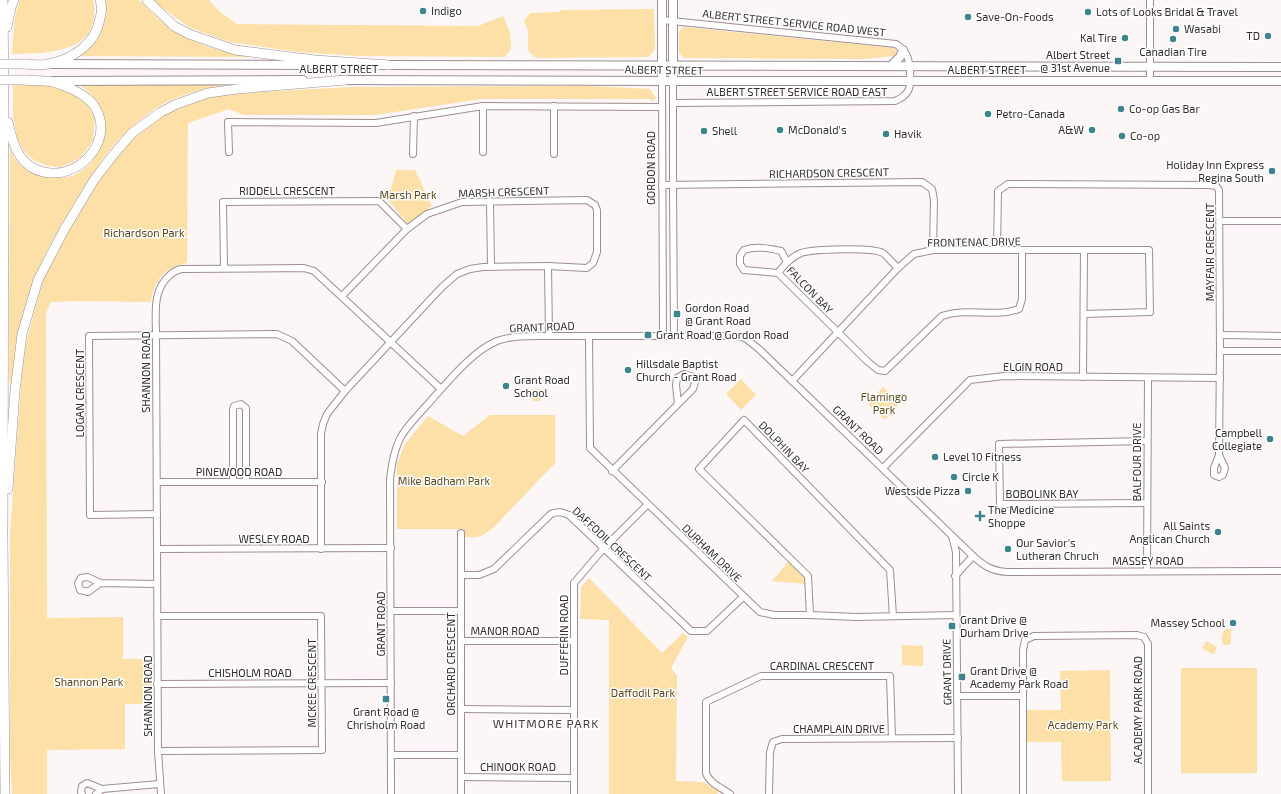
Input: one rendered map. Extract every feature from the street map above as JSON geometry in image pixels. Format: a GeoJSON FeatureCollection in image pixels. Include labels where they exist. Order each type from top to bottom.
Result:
{"type":"FeatureCollection","features":[{"type":"Feature","properties":{"kind":"highway"},"geometry":{"type":"LineString","coordinates":[[3,0],[3,538],[5,794]]}},
{"type":"Feature","properties":{"kind":"highway"},"geometry":{"type":"LineString","coordinates":[[3,50],[11,7],[14,0]]}},
{"type":"Feature","properties":{"kind":"highway"},"geometry":{"type":"LineString","coordinates":[[0,64],[47,64],[70,56],[84,49],[93,38],[99,26],[101,16],[100,0]]}},
{"type":"Feature","properties":{"kind":"highway"},"geometry":{"type":"LineString","coordinates":[[147,0],[174,26],[189,34],[235,50],[307,59],[389,65]]}},
{"type":"Feature","properties":{"kind":"highway"},"geometry":{"type":"LineString","coordinates":[[0,80],[46,81],[65,87],[84,97],[95,108],[98,115],[100,133],[94,151],[83,164],[73,170],[46,173],[30,166],[22,159],[16,150],[4,105]]}},
{"type":"Feature","properties":{"kind":"highway"},"geometry":{"type":"LineString","coordinates":[[3,538],[11,463],[15,391],[22,334],[38,280],[64,230],[94,180],[132,132],[161,112],[177,104],[208,93],[237,89],[346,80]]}},
{"type":"Feature","properties":{"kind":"main road","name":"GORDON ROAD"},"geometry":{"type":"LineString","coordinates":[[662,0],[662,81]]}},
{"type":"Feature","properties":{"kind":"main road","name":"GORDON ROAD"},"geometry":{"type":"LineString","coordinates":[[673,0],[673,81]]}},
{"type":"Feature","properties":{"kind":"main road"},"geometry":{"type":"LineString","coordinates":[[891,66],[900,57],[903,50]]}},
{"type":"Feature","properties":{"kind":"main road","name":"ALBERT STREET"},"geometry":{"type":"LineString","coordinates":[[47,64],[1281,67]]}},
{"type":"Feature","properties":{"kind":"main road","name":"ALBERT STREET"},"geometry":{"type":"LineString","coordinates":[[46,81],[346,80],[1281,82]]}},
{"type":"Feature","properties":{"kind":"street"},"geometry":{"type":"LineString","coordinates":[[1150,0],[1150,81]]}},
{"type":"Feature","properties":{"kind":"street","name":"ALBERT STREET SERVICE ROAD WEST"},"geometry":{"type":"LineString","coordinates":[[662,20],[896,44],[903,50]]}},
{"type":"Feature","properties":{"kind":"street"},"geometry":{"type":"LineString","coordinates":[[903,50],[907,56],[910,66],[910,81]]}},
{"type":"Feature","properties":{"kind":"street","name":"GORDON ROAD"},"geometry":{"type":"LineString","coordinates":[[662,81],[662,336]]}},
{"type":"Feature","properties":{"kind":"street","name":"GORDON ROAD"},"geometry":{"type":"LineString","coordinates":[[673,81],[674,336]]}},
{"type":"Feature","properties":{"kind":"street","name":"ALBERT STREET SERVICE ROAD EAST"},"geometry":{"type":"LineString","coordinates":[[673,103],[895,101],[903,97],[909,90],[910,81]]}},
{"type":"Feature","properties":{"kind":"street"},"geometry":{"type":"LineString","coordinates":[[229,152],[228,122],[376,123],[483,106],[662,107]]}},
{"type":"Feature","properties":{"kind":"street"},"geometry":{"type":"LineString","coordinates":[[483,106],[483,152]]}},
{"type":"Feature","properties":{"kind":"street"},"geometry":{"type":"LineString","coordinates":[[554,106],[554,154]]}},
{"type":"Feature","properties":{"kind":"street"},"geometry":{"type":"LineString","coordinates":[[413,154],[414,116]]}},
{"type":"Feature","properties":{"kind":"street","name":"RICHARDSON CRESCENT"},"geometry":{"type":"LineString","coordinates":[[662,185],[922,182],[932,189],[934,200],[933,250]]}},
{"type":"Feature","properties":{"kind":"street","name":"MAYFAIR CRESCENT"},"geometry":{"type":"LineString","coordinates":[[997,250],[998,191],[1008,184],[1216,186],[1219,190],[1220,221],[1219,455]]}},
{"type":"Feature","properties":{"kind":"street","name":"MARSH CRESCENT"},"geometry":{"type":"LineString","coordinates":[[322,549],[321,434],[327,414],[345,391],[442,287],[457,274],[470,269],[491,266],[586,268],[593,263],[597,252],[597,210],[595,205],[587,200],[462,202],[443,207],[427,214],[407,229],[342,296]]}},
{"type":"Feature","properties":{"kind":"street","name":"RIDDELL CRESCENT"},"geometry":{"type":"LineString","coordinates":[[224,268],[223,202],[379,201],[407,229]]}},
{"type":"Feature","properties":{"kind":"street"},"geometry":{"type":"LineString","coordinates":[[490,201],[491,266]]}},
{"type":"Feature","properties":{"kind":"street"},"geometry":{"type":"LineString","coordinates":[[1220,221],[1281,221]]}},
{"type":"Feature","properties":{"kind":"street"},"geometry":{"type":"LineString","coordinates":[[778,273],[744,270],[740,264],[740,256],[744,250],[753,247],[773,249],[781,251],[787,262]]}},
{"type":"Feature","properties":{"kind":"street","name":"FALCON BAY"},"geometry":{"type":"LineString","coordinates":[[898,268],[883,253],[870,249],[809,251],[799,254],[787,262],[778,273],[878,370],[885,371],[942,316],[951,312],[1008,313],[1019,309],[1022,299],[1022,250]]}},
{"type":"Feature","properties":{"kind":"street","name":"FRONTENAC DRIVE"},"geometry":{"type":"LineString","coordinates":[[792,381],[898,268],[914,254],[933,250],[1149,250],[1150,312],[1084,314]]}},
{"type":"Feature","properties":{"kind":"street"},"geometry":{"type":"LineString","coordinates":[[1083,377],[1084,250]]}},
{"type":"Feature","properties":{"kind":"street"},"geometry":{"type":"LineString","coordinates":[[662,262],[673,262]]}},
{"type":"Feature","properties":{"kind":"street"},"geometry":{"type":"LineString","coordinates":[[548,266],[549,336]]}},
{"type":"Feature","properties":{"kind":"street","name":"SHANNON ROAD"},"geometry":{"type":"LineString","coordinates":[[161,794],[159,784],[158,751],[156,335],[156,298],[160,287],[170,274],[181,269],[304,268],[314,271],[441,389]]}},
{"type":"Feature","properties":{"kind":"street","name":"LOGAN CRESCENT"},"geometry":{"type":"LineString","coordinates":[[157,514],[90,515],[89,336],[278,334],[292,342],[345,391]]}},
{"type":"Feature","properties":{"kind":"street","name":"GRANT ROAD"},"geometry":{"type":"LineString","coordinates":[[391,794],[392,611],[390,480],[392,463],[396,448],[402,435],[441,389],[470,359],[485,347],[507,338],[520,336],[737,336],[745,338],[759,349],[973,556]]}},
{"type":"Feature","properties":{"kind":"street","name":"DURHAM DRIVE"},"geometry":{"type":"LineString","coordinates":[[589,336],[590,448],[647,505],[760,612],[774,615],[856,617],[956,615]]}},
{"type":"Feature","properties":{"kind":"street"},"geometry":{"type":"LineString","coordinates":[[1220,336],[1281,336]]}},
{"type":"Feature","properties":{"kind":"street"},"geometry":{"type":"LineString","coordinates":[[1220,352],[1281,351]]}},
{"type":"Feature","properties":{"kind":"street"},"geometry":{"type":"LineString","coordinates":[[612,471],[693,389],[695,382],[691,376],[684,374],[678,378],[676,385],[678,404]]}},
{"type":"Feature","properties":{"kind":"street","name":"ELGIN ROAD"},"geometry":{"type":"LineString","coordinates":[[882,468],[970,380],[1004,376],[1220,378]]}},
{"type":"Feature","properties":{"kind":"street","name":"BALFOUR DRIVE"},"geometry":{"type":"LineString","coordinates":[[1147,571],[1148,378]]}},
{"type":"Feature","properties":{"kind":"street"},"geometry":{"type":"LineString","coordinates":[[232,482],[233,409],[234,406],[241,404],[246,408],[246,482]]}},
{"type":"Feature","properties":{"kind":"street","name":"DOLPHIN BAY"},"geometry":{"type":"LineString","coordinates":[[810,615],[808,576],[699,469],[744,420],[890,570],[893,616]]}},
{"type":"Feature","properties":{"kind":"street","name":"BOBOLINK BAY"},"geometry":{"type":"LineString","coordinates":[[1147,503],[1000,504],[999,444],[1148,441]]}},
{"type":"Feature","properties":{"kind":"street","name":"PINEWOOD ROAD"},"geometry":{"type":"LineString","coordinates":[[157,482],[322,482]]}},
{"type":"Feature","properties":{"kind":"street","name":"DUFFERIN ROAD"},"geometry":{"type":"LineString","coordinates":[[574,794],[574,583],[603,549],[647,505]]}},
{"type":"Feature","properties":{"kind":"street","name":"DAFFODIL CRESCENT"},"geometry":{"type":"LineString","coordinates":[[461,576],[479,575],[494,569],[552,514],[562,512],[569,515],[603,549],[691,630],[707,631],[743,597]]}},
{"type":"Feature","properties":{"kind":"street","name":"ORCHARD CRESCENT"},"geometry":{"type":"LineString","coordinates":[[461,533],[461,794]]}},
{"type":"Feature","properties":{"kind":"street","name":"GRANT DRIVE"},"geometry":{"type":"LineString","coordinates":[[952,535],[956,552],[958,794]]}},
{"type":"Feature","properties":{"kind":"street","name":"WESLEY ROAD"},"geometry":{"type":"LineString","coordinates":[[158,549],[391,548]]}},
{"type":"Feature","properties":{"kind":"street"},"geometry":{"type":"LineString","coordinates":[[955,576],[973,556]]}},
{"type":"Feature","properties":{"kind":"street","name":"MASSEY ROAD"},"geometry":{"type":"LineString","coordinates":[[973,556],[982,565],[999,572],[1281,571]]}},
{"type":"Feature","properties":{"kind":"street"},"geometry":{"type":"LineString","coordinates":[[100,583],[157,584]]}},
{"type":"Feature","properties":{"kind":"street"},"geometry":{"type":"LineString","coordinates":[[392,611],[460,611]]}},
{"type":"Feature","properties":{"kind":"street","name":"MCKEE CRESCENT"},"geometry":{"type":"LineString","coordinates":[[157,616],[322,616],[322,750],[158,751]]}},
{"type":"Feature","properties":{"kind":"street","name":"ACADEMY PARK ROAD"},"geometry":{"type":"LineString","coordinates":[[1023,794],[1023,650],[1025,640],[1034,636],[1137,635],[1144,638],[1148,644],[1148,794]]}},
{"type":"Feature","properties":{"kind":"street","name":"MANOR ROAD"},"geometry":{"type":"LineString","coordinates":[[461,641],[574,641]]}},
{"type":"Feature","properties":{"kind":"street","name":"CARDINAL CRESCENT"},"geometry":{"type":"LineString","coordinates":[[730,794],[711,781],[706,773],[706,702],[761,676],[890,676],[892,738]]}},
{"type":"Feature","properties":{"kind":"street","name":"CHISHOLM ROAD"},"geometry":{"type":"LineString","coordinates":[[158,684],[391,683]]}},
{"type":"Feature","properties":{"kind":"street"},"geometry":{"type":"LineString","coordinates":[[957,696],[1023,696]]}},
{"type":"Feature","properties":{"kind":"street"},"geometry":{"type":"LineString","coordinates":[[461,710],[574,710]]}},
{"type":"Feature","properties":{"kind":"street","name":"CHAMPLAIN DRIVE"},"geometry":{"type":"LineString","coordinates":[[769,794],[770,752],[773,742],[782,739],[958,738]]}},
{"type":"Feature","properties":{"kind":"street"},"geometry":{"type":"LineString","coordinates":[[392,755],[461,755]]}},
{"type":"Feature","properties":{"kind":"street","name":"CHINOOK ROAD"},"geometry":{"type":"LineString","coordinates":[[461,777],[574,778]]}},
{"type":"Feature","properties":{"kind":"street"},"geometry":{"type":"LineString","coordinates":[[82,794],[82,786],[87,783],[102,789],[159,784]]}},
{"type":"Feature","properties":{"kind":"street"},"geometry":{"type":"LineString","coordinates":[[96,794],[102,789]]}},
{"type":"Feature","properties":{"kind":"green space"},"geometry":{"type":"Polygon","coordinates":[[[20,0],[93,0],[94,18],[90,30],[83,39],[61,50],[12,54],[15,16],[20,0]]]}},
{"type":"Feature","properties":{"kind":"green space"},"geometry":{"type":"Polygon","coordinates":[[[104,0],[139,0],[167,26],[180,34],[210,47],[252,57],[79,56],[92,45],[101,32],[105,17],[104,0]]]}},
{"type":"Feature","properties":{"kind":"green space"},"geometry":{"type":"Polygon","coordinates":[[[152,0],[209,0],[220,12],[237,24],[478,26],[503,16],[510,32],[511,49],[505,57],[358,56],[299,52],[229,42],[189,27],[152,0]]]}},
{"type":"Feature","properties":{"kind":"green space"},"geometry":{"type":"Polygon","coordinates":[[[654,9],[655,49],[649,57],[537,58],[530,53],[528,48],[528,30],[524,21],[530,13],[559,12],[562,10],[654,9]]]}},
{"type":"Feature","properties":{"kind":"green space"},"geometry":{"type":"Polygon","coordinates":[[[683,27],[894,48],[897,52],[895,56],[864,59],[684,58],[679,53],[679,32],[683,27]]]}},
{"type":"Feature","properties":{"kind":"green space"},"geometry":{"type":"Polygon","coordinates":[[[27,84],[55,87],[70,91],[85,101],[95,118],[93,140],[82,156],[73,162],[60,167],[49,166],[35,161],[24,151],[17,138],[13,114],[13,85],[27,84]]]}},
{"type":"Feature","properties":{"kind":"green space"},"geometry":{"type":"Polygon","coordinates":[[[80,85],[222,85],[181,96],[158,107],[123,135],[98,166],[50,244],[36,274],[25,306],[11,390],[9,375],[10,148],[19,164],[27,170],[56,178],[74,175],[89,165],[100,149],[105,131],[105,122],[103,113],[97,101],[80,85]]]}},
{"type":"Feature","properties":{"kind":"green space"},"geometry":{"type":"Polygon","coordinates":[[[592,86],[650,89],[656,98],[652,102],[650,99],[481,99],[375,115],[243,115],[229,109],[188,123],[187,263],[173,267],[162,276],[152,294],[151,302],[51,302],[46,313],[47,618],[123,617],[123,659],[151,659],[152,704],[125,704],[125,749],[47,750],[47,794],[12,794],[10,757],[10,534],[22,374],[26,343],[43,280],[60,244],[83,204],[113,161],[135,137],[158,118],[188,104],[224,94],[351,87],[592,86]]]}},
{"type":"Feature","properties":{"kind":"green space","name":"Marsh Park"},"geometry":{"type":"Polygon","coordinates":[[[396,170],[415,170],[432,206],[408,224],[388,200],[396,170]]]}},
{"type":"Feature","properties":{"kind":"green space"},"geometry":{"type":"Polygon","coordinates":[[[741,379],[756,395],[741,410],[726,394],[741,379]]]}},
{"type":"Feature","properties":{"kind":"green space","name":"Flamingo Park"},"geometry":{"type":"Polygon","coordinates":[[[883,387],[900,403],[885,420],[868,404],[883,387]]]}},
{"type":"Feature","properties":{"kind":"green space"},"geometry":{"type":"Polygon","coordinates":[[[532,389],[541,389],[541,401],[533,401],[532,389]]]}},
{"type":"Feature","properties":{"kind":"green space","name":"Mike Badham Park"},"geometry":{"type":"Polygon","coordinates":[[[490,415],[555,415],[555,463],[494,527],[481,536],[465,537],[464,529],[397,529],[397,465],[404,445],[428,416],[463,436],[490,415]]]}},
{"type":"Feature","properties":{"kind":"green space"},"geometry":{"type":"Polygon","coordinates":[[[789,561],[806,577],[806,584],[772,581],[789,561]]]}},
{"type":"Feature","properties":{"kind":"green space","name":"Daffodil Park"},"geometry":{"type":"Polygon","coordinates":[[[589,578],[662,653],[683,633],[688,637],[671,668],[677,676],[676,781],[703,782],[719,791],[717,794],[609,794],[609,620],[580,619],[581,587],[589,578]]]}},
{"type":"Feature","properties":{"kind":"green space"},"geometry":{"type":"Polygon","coordinates":[[[1228,628],[1231,630],[1231,642],[1229,645],[1224,645],[1222,635],[1228,628]]]}},
{"type":"Feature","properties":{"kind":"green space"},"geometry":{"type":"Polygon","coordinates":[[[1206,641],[1217,647],[1214,654],[1202,648],[1206,641]]]}},
{"type":"Feature","properties":{"kind":"green space"},"geometry":{"type":"Polygon","coordinates":[[[902,645],[923,646],[923,666],[902,665],[902,645]]]}},
{"type":"Feature","properties":{"kind":"green space"},"geometry":{"type":"Polygon","coordinates":[[[1181,668],[1257,668],[1257,773],[1181,773],[1181,668]]]}},
{"type":"Feature","properties":{"kind":"green space","name":"Academy Park"},"geometry":{"type":"Polygon","coordinates":[[[1110,670],[1111,781],[1062,781],[1061,742],[1027,742],[1026,710],[1061,710],[1060,671],[1110,670]]]}},
{"type":"Feature","properties":{"kind":"place","name":"Indigo"},"geometry":{"type":"Point","coordinates":[423,11]}},
{"type":"Feature","properties":{"kind":"place","name":"Lots of Looks Bridal & Travel"},"geometry":{"type":"Point","coordinates":[1088,12]}},
{"type":"Feature","properties":{"kind":"place","name":"Save-On-Foods"},"geometry":{"type":"Point","coordinates":[968,17]}},
{"type":"Feature","properties":{"kind":"place","name":"Wasabi"},"geometry":{"type":"Point","coordinates":[1176,29]}},
{"type":"Feature","properties":{"kind":"place","name":"TD"},"geometry":{"type":"Point","coordinates":[1268,36]}},
{"type":"Feature","properties":{"kind":"place","name":"Kal Tire"},"geometry":{"type":"Point","coordinates":[1125,38]}},
{"type":"Feature","properties":{"kind":"place","name":"Canadian Tire"},"geometry":{"type":"Point","coordinates":[1173,39]}},
{"type":"Feature","properties":{"kind":"place","name":"Albert Street @ 31st Avenue"},"geometry":{"type":"Point","coordinates":[1118,61]}},
{"type":"Feature","properties":{"kind":"place","name":"Co-op Gas Bar"},"geometry":{"type":"Point","coordinates":[1121,109]}},
{"type":"Feature","properties":{"kind":"place","name":"Petro-Canada"},"geometry":{"type":"Point","coordinates":[988,114]}},
{"type":"Feature","properties":{"kind":"place","name":"McDonald's"},"geometry":{"type":"Point","coordinates":[780,130]}},
{"type":"Feature","properties":{"kind":"place","name":"A&W"},"geometry":{"type":"Point","coordinates":[1092,130]}},
{"type":"Feature","properties":{"kind":"place","name":"Shell"},"geometry":{"type":"Point","coordinates":[704,131]}},
{"type":"Feature","properties":{"kind":"place","name":"Havik"},"geometry":{"type":"Point","coordinates":[886,134]}},
{"type":"Feature","properties":{"kind":"place","name":"Co-op"},"geometry":{"type":"Point","coordinates":[1122,136]}},
{"type":"Feature","properties":{"kind":"place","name":"Holiday Inn Express Regina South"},"geometry":{"type":"Point","coordinates":[1272,171]}},
{"type":"Feature","properties":{"kind":"place","name":"Gordon Road @ Grant Road"},"geometry":{"type":"Point","coordinates":[677,314]}},
{"type":"Feature","properties":{"kind":"place","name":"Grant Road @ Gordon Road"},"geometry":{"type":"Point","coordinates":[648,335]}},
{"type":"Feature","properties":{"kind":"place","name":"Hillsdale Baptist Church - Grant Road"},"geometry":{"type":"Point","coordinates":[628,370]}},
{"type":"Feature","properties":{"kind":"place","name":"Grant Road School"},"geometry":{"type":"Point","coordinates":[506,386]}},
{"type":"Feature","properties":{"kind":"place","name":"Campbell Collegiate"},"geometry":{"type":"Point","coordinates":[1270,439]}},
{"type":"Feature","properties":{"kind":"place","name":"Level 10 Fitness"},"geometry":{"type":"Point","coordinates":[935,457]}},
{"type":"Feature","properties":{"kind":"place","name":"Circle K"},"geometry":{"type":"Point","coordinates":[954,477]}},
{"type":"Feature","properties":{"kind":"place","name":"Westside Pizza"},"geometry":{"type":"Point","coordinates":[968,491]}},
{"type":"Feature","properties":{"kind":"place","name":"The Medicine Shoppe"},"geometry":{"type":"Point","coordinates":[980,516]}},
{"type":"Feature","properties":{"kind":"place","name":"All Saints Anglican Church"},"geometry":{"type":"Point","coordinates":[1218,532]}},
{"type":"Feature","properties":{"kind":"place","name":"Our Savior's Lutheran Chruch"},"geometry":{"type":"Point","coordinates":[1008,549]}},
{"type":"Feature","properties":{"kind":"place","name":"Massey School"},"geometry":{"type":"Point","coordinates":[1233,623]}},
{"type":"Feature","properties":{"kind":"place","name":"Grant Drive @ Durham Drive"},"geometry":{"type":"Point","coordinates":[952,626]}},
{"type":"Feature","properties":{"kind":"place","name":"Grant Drive @ Academy Park Road"},"geometry":{"type":"Point","coordinates":[962,677]}},
{"type":"Feature","properties":{"kind":"place","name":"Grant Road @ Chrisholm Road"},"geometry":{"type":"Point","coordinates":[386,699]}},
{"type":"Feature","properties":{"kind":"district","name":"WHITMORE PARK"},"geometry":{"type":"Point","coordinates":[546,724]}},
{"type":"Feature","properties":{"kind":"park label","name":"Richardson Park"},"geometry":{"type":"Point","coordinates":[144,233]}},
{"type":"Feature","properties":{"kind":"park label","name":"Shannon Park"},"geometry":{"type":"Point","coordinates":[89,682]}}]}
